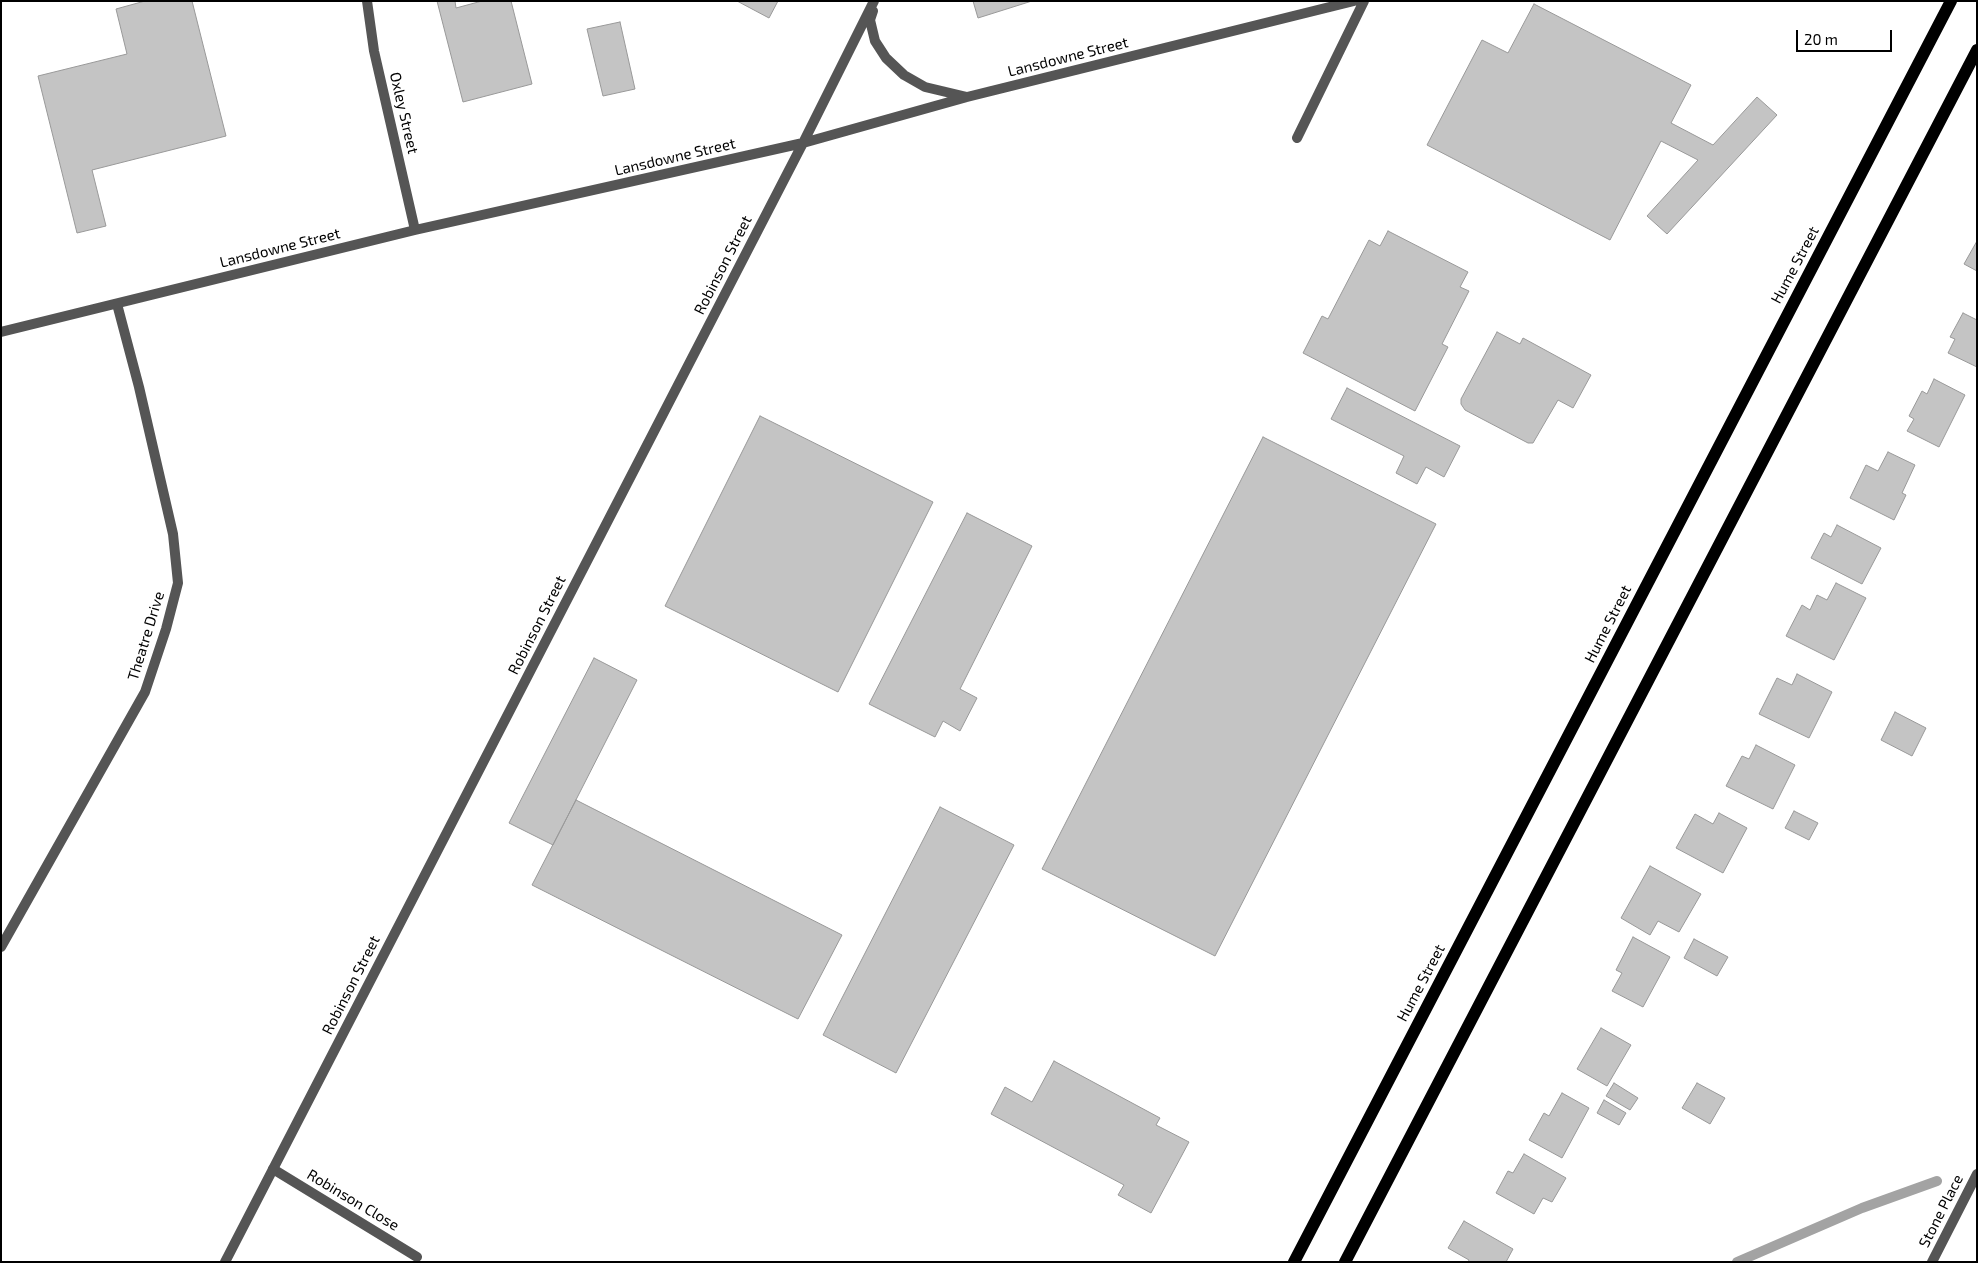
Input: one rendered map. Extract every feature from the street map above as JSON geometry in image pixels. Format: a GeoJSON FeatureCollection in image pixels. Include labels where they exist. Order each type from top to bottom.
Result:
{"type":"FeatureCollection","features":[{"type":"Feature","properties":{"kind":"main road","name":"Hume Street"},"geometry":{"type":"LineString","coordinates":[[1294,1262],[1951,1]]}},
{"type":"Feature","properties":{"kind":"main road"},"geometry":{"type":"LineString","coordinates":[[1345,1262],[1977,50]]}},
{"type":"Feature","properties":{"kind":"street","name":"Oxley Street"},"geometry":{"type":"LineString","coordinates":[[367,1],[374,51],[415,230]]}},
{"type":"Feature","properties":{"kind":"street","name":"Robinson Street"},"geometry":{"type":"LineString","coordinates":[[876,1],[870,20],[875,41],[886,58],[904,75],[925,87],[967,97]]}},
{"type":"Feature","properties":{"kind":"street","name":"Robinson Street"},"geometry":{"type":"LineString","coordinates":[[225,1262],[876,1]]}},
{"type":"Feature","properties":{"kind":"street","name":"Lansdowne Street"},"geometry":{"type":"LineString","coordinates":[[1,332],[415,230],[803,144],[967,97],[1354,1]]}},
{"type":"Feature","properties":{"kind":"street"},"geometry":{"type":"LineString","coordinates":[[1297,138],[1364,1]]}},
{"type":"Feature","properties":{"kind":"street","name":"Theatre Drive"},"geometry":{"type":"LineString","coordinates":[[1,947],[145,692],[178,583],[173,534],[139,387],[117,304]]}},
{"type":"Feature","properties":{"kind":"street","name":"Robinson Close"},"geometry":{"type":"LineString","coordinates":[[273,1169],[418,1257]]}},
{"type":"Feature","properties":{"kind":"street","name":"Stone Place"},"geometry":{"type":"LineString","coordinates":[[1932,1262],[1977,1174]]}},
{"type":"Feature","properties":{"kind":"building"},"geometry":{"type":"Polygon","coordinates":[[[145,1],[192,1],[226,136],[92,170],[106,226],[77,233],[38,76],[127,54],[116,9],[145,1]]]}},
{"type":"Feature","properties":{"kind":"building"},"geometry":{"type":"Polygon","coordinates":[[[437,1],[455,1],[456,8],[482,1],[511,1],[532,84],[463,102],[437,1]]]}},
{"type":"Feature","properties":{"kind":"building"},"geometry":{"type":"Polygon","coordinates":[[[737,1],[778,1],[769,18],[737,1]]]}},
{"type":"Feature","properties":{"kind":"building"},"geometry":{"type":"Polygon","coordinates":[[[973,1],[1032,1],[978,18],[973,1]]]}},
{"type":"Feature","properties":{"kind":"building"},"geometry":{"type":"Polygon","coordinates":[[[1534,4],[1691,85],[1671,123],[1713,145],[1757,97],[1777,115],[1667,234],[1647,216],[1698,160],[1661,141],[1610,240],[1427,145],[1482,40],[1508,53],[1534,4]]]}},
{"type":"Feature","properties":{"kind":"building"},"geometry":{"type":"Polygon","coordinates":[[[620,22],[635,89],[603,96],[587,29],[620,22]]]}},
{"type":"Feature","properties":{"kind":"building"},"geometry":{"type":"Polygon","coordinates":[[[1388,231],[1468,272],[1460,287],[1469,291],[1442,344],[1448,347],[1415,411],[1303,353],[1322,316],[1328,319],[1369,240],[1380,246],[1388,231]]]}},
{"type":"Feature","properties":{"kind":"building"},"geometry":{"type":"Polygon","coordinates":[[[1977,241],[1977,271],[1964,264],[1977,241]]]}},
{"type":"Feature","properties":{"kind":"building"},"geometry":{"type":"Polygon","coordinates":[[[1963,313],[1977,320],[1977,367],[1948,353],[1955,339],[1950,337],[1963,313]]]}},
{"type":"Feature","properties":{"kind":"building"},"geometry":{"type":"Polygon","coordinates":[[[1497,332],[1520,344],[1523,338],[1591,375],[1573,408],[1558,400],[1533,443],[1528,443],[1465,410],[1461,404],[1461,399],[1497,332]]]}},
{"type":"Feature","properties":{"kind":"building"},"geometry":{"type":"Polygon","coordinates":[[[1934,379],[1965,395],[1939,447],[1907,431],[1914,419],[1909,416],[1922,391],[1927,394],[1934,379]]]}},
{"type":"Feature","properties":{"kind":"building"},"geometry":{"type":"Polygon","coordinates":[[[1347,388],[1460,446],[1444,477],[1426,467],[1417,484],[1396,473],[1404,456],[1331,419],[1347,388]]]}},
{"type":"Feature","properties":{"kind":"building"},"geometry":{"type":"Polygon","coordinates":[[[760,416],[933,502],[838,692],[665,606],[760,416]]]}},
{"type":"Feature","properties":{"kind":"building"},"geometry":{"type":"Polygon","coordinates":[[[1263,437],[1436,524],[1215,956],[1042,869],[1263,437]]]}},
{"type":"Feature","properties":{"kind":"building"},"geometry":{"type":"Polygon","coordinates":[[[1888,452],[1915,465],[1902,493],[1906,495],[1894,520],[1850,498],[1866,465],[1878,471],[1888,452]]]}},
{"type":"Feature","properties":{"kind":"building"},"geometry":{"type":"Polygon","coordinates":[[[967,513],[1032,546],[960,689],[977,698],[960,731],[943,721],[935,737],[869,704],[967,513]]]}},
{"type":"Feature","properties":{"kind":"building"},"geometry":{"type":"Polygon","coordinates":[[[1837,525],[1881,548],[1862,584],[1811,558],[1824,533],[1831,537],[1837,525]]]}},
{"type":"Feature","properties":{"kind":"building"},"geometry":{"type":"Polygon","coordinates":[[[1836,583],[1866,598],[1834,660],[1786,636],[1802,605],[1810,610],[1817,595],[1827,600],[1836,583]]]}},
{"type":"Feature","properties":{"kind":"building"},"geometry":{"type":"Polygon","coordinates":[[[594,658],[637,680],[553,845],[509,823],[594,658]]]}},
{"type":"Feature","properties":{"kind":"building"},"geometry":{"type":"Polygon","coordinates":[[[1797,674],[1832,692],[1809,738],[1759,714],[1777,678],[1792,685],[1797,674]]]}},
{"type":"Feature","properties":{"kind":"building"},"geometry":{"type":"Polygon","coordinates":[[[1895,712],[1926,728],[1912,756],[1881,740],[1895,712]]]}},
{"type":"Feature","properties":{"kind":"building"},"geometry":{"type":"Polygon","coordinates":[[[1756,745],[1795,765],[1773,809],[1726,786],[1742,756],[1749,759],[1756,745]]]}},
{"type":"Feature","properties":{"kind":"building"},"geometry":{"type":"Polygon","coordinates":[[[576,800],[842,935],[798,1019],[532,885],[576,800]]]}},
{"type":"Feature","properties":{"kind":"building"},"geometry":{"type":"Polygon","coordinates":[[[940,807],[1014,845],[896,1073],[823,1035],[940,807]]]}},
{"type":"Feature","properties":{"kind":"building"},"geometry":{"type":"Polygon","coordinates":[[[1794,811],[1818,823],[1809,840],[1785,828],[1794,811]]]}},
{"type":"Feature","properties":{"kind":"building"},"geometry":{"type":"Polygon","coordinates":[[[1719,813],[1747,828],[1723,873],[1676,848],[1695,814],[1713,824],[1719,813]]]}},
{"type":"Feature","properties":{"kind":"building"},"geometry":{"type":"Polygon","coordinates":[[[1650,866],[1701,894],[1679,932],[1658,921],[1650,935],[1621,918],[1650,866]]]}},
{"type":"Feature","properties":{"kind":"building"},"geometry":{"type":"Polygon","coordinates":[[[1633,937],[1670,957],[1643,1007],[1612,991],[1622,973],[1616,970],[1633,937]]]}},
{"type":"Feature","properties":{"kind":"building"},"geometry":{"type":"Polygon","coordinates":[[[1694,939],[1728,957],[1717,976],[1684,958],[1694,939]]]}},
{"type":"Feature","properties":{"kind":"building"},"geometry":{"type":"Polygon","coordinates":[[[1601,1028],[1631,1045],[1607,1086],[1577,1069],[1601,1028]]]}},
{"type":"Feature","properties":{"kind":"building"},"geometry":{"type":"Polygon","coordinates":[[[1054,1061],[1160,1118],[1156,1125],[1189,1142],[1151,1213],[1118,1195],[1124,1185],[991,1114],[1005,1087],[1032,1102],[1054,1061]]]}},
{"type":"Feature","properties":{"kind":"building"},"geometry":{"type":"Polygon","coordinates":[[[1614,1083],[1638,1098],[1630,1110],[1606,1096],[1614,1083]]]}},
{"type":"Feature","properties":{"kind":"building"},"geometry":{"type":"Polygon","coordinates":[[[1697,1083],[1725,1098],[1710,1124],[1682,1108],[1697,1083]]]}},
{"type":"Feature","properties":{"kind":"building"},"geometry":{"type":"Polygon","coordinates":[[[1562,1093],[1589,1108],[1562,1158],[1529,1140],[1544,1113],[1549,1116],[1562,1093]]]}},
{"type":"Feature","properties":{"kind":"building"},"geometry":{"type":"Polygon","coordinates":[[[1604,1100],[1626,1113],[1619,1125],[1597,1113],[1604,1100]]]}},
{"type":"Feature","properties":{"kind":"building"},"geometry":{"type":"Polygon","coordinates":[[[1524,1154],[1566,1178],[1552,1202],[1543,1198],[1534,1214],[1496,1193],[1508,1171],[1513,1173],[1524,1154]]]}},
{"type":"Feature","properties":{"kind":"building"},"geometry":{"type":"Polygon","coordinates":[[[1464,1221],[1513,1249],[1506,1262],[1468,1262],[1469,1260],[1448,1248],[1464,1221]]]}},
{"type":"Feature","properties":{"kind":"waterway"},"geometry":{"type":"LineString","coordinates":[[1737,1262],[1862,1208],[1937,1181]]}}]}
